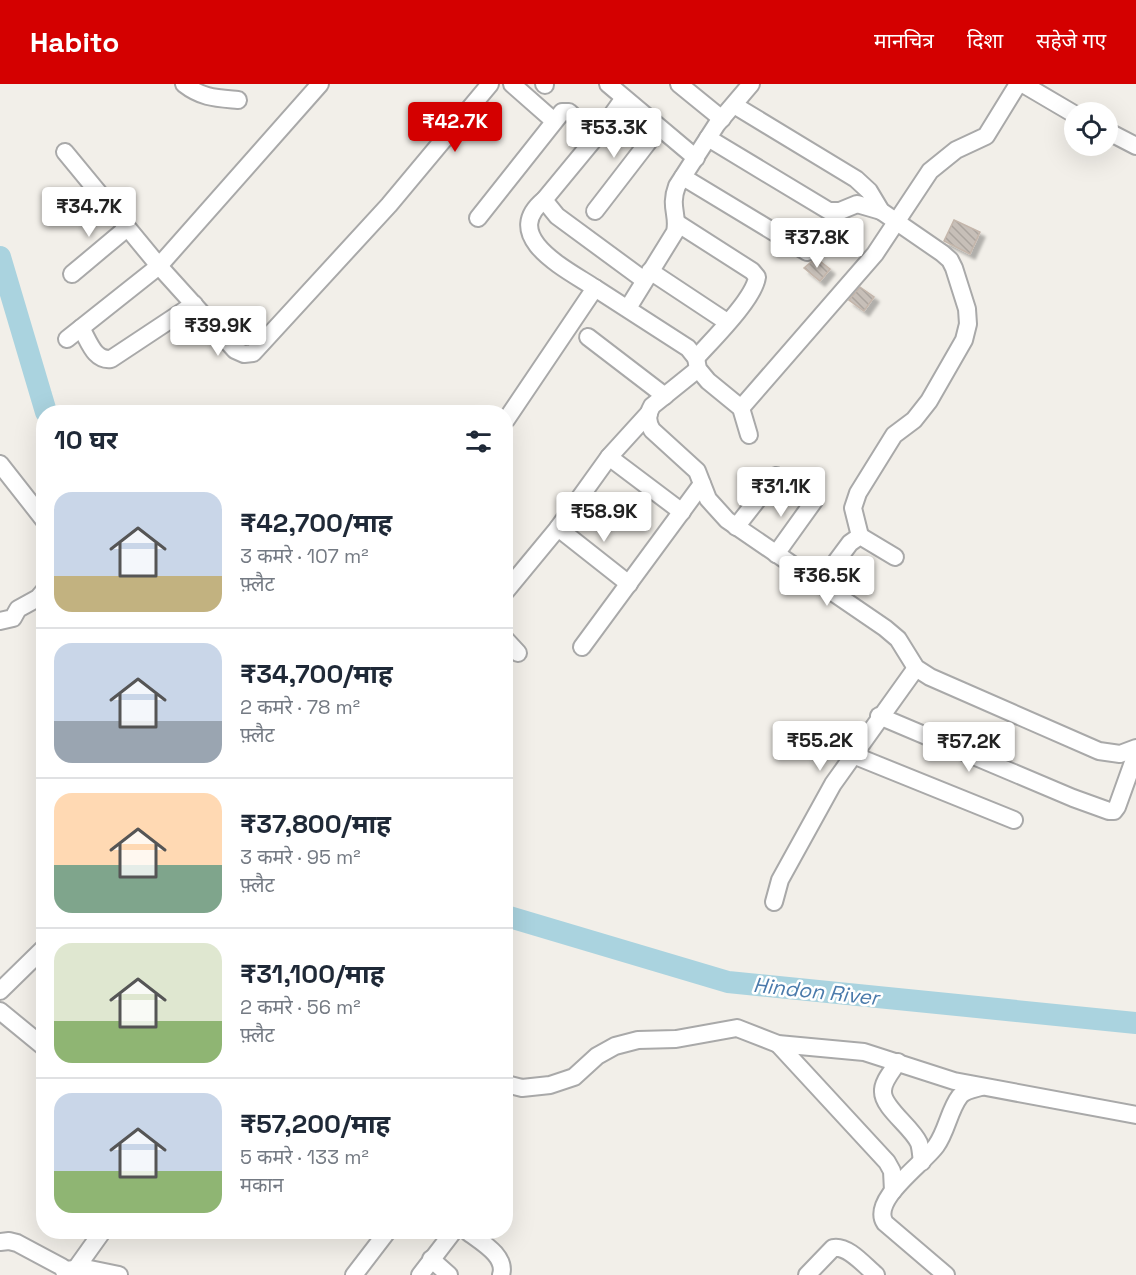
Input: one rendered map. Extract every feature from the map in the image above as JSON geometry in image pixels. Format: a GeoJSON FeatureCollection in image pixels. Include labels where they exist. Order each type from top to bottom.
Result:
{"type":"FeatureCollection","features":[{"type":"Feature","properties":{"kind":"street"},"geometry":{"type":"LineString","coordinates":[[184,84],[206,97],[238,100]]}},
{"type":"Feature","properties":{"kind":"street"},"geometry":{"type":"LineString","coordinates":[[68,339],[159,266],[320,84]]}},
{"type":"Feature","properties":{"kind":"street"},"geometry":{"type":"LineString","coordinates":[[65,152],[159,266],[235,350],[244,354],[254,353],[389,205],[489,84]]}},
{"type":"Feature","properties":{"kind":"street"},"geometry":{"type":"LineString","coordinates":[[512,84],[554,121]]}},
{"type":"Feature","properties":{"kind":"street"},"geometry":{"type":"LineString","coordinates":[[608,84],[696,158]]}},
{"type":"Feature","properties":{"kind":"street"},"geometry":{"type":"LineString","coordinates":[[679,84],[722,119]]}},
{"type":"Feature","properties":{"kind":"street"},"geometry":{"type":"LineString","coordinates":[[628,308],[675,232],[677,224],[673,197],[683,177],[708,138],[750,84]]}},
{"type":"Feature","properties":{"kind":"street"},"geometry":{"type":"LineString","coordinates":[[741,408],[875,254],[924,180],[938,163],[956,150],[986,136],[1023,84],[1064,108]]}},
{"type":"Feature","properties":{"kind":"street"},"geometry":{"type":"LineString","coordinates":[[624,98],[596,137],[537,207],[530,219],[532,240],[541,252],[678,340],[708,381],[741,408],[749,435]]}},
{"type":"Feature","properties":{"kind":"street"},"geometry":{"type":"LineString","coordinates":[[734,105],[856,179],[868,191],[881,211]]}},
{"type":"Feature","properties":{"kind":"street"},"geometry":{"type":"LineString","coordinates":[[478,218],[562,112],[569,112],[596,137]]}},
{"type":"Feature","properties":{"kind":"street"},"geometry":{"type":"LineString","coordinates":[[595,211],[660,128]]}},
{"type":"Feature","properties":{"kind":"street"},"geometry":{"type":"LineString","coordinates":[[1118,137],[1136,146]]}},
{"type":"Feature","properties":{"kind":"street"},"geometry":{"type":"LineString","coordinates":[[708,138],[829,211],[840,212],[857,204],[881,211],[950,260],[967,309],[968,324],[959,351],[929,402],[914,420],[894,435],[858,493],[853,508],[860,536],[895,557]]}},
{"type":"Feature","properties":{"kind":"street"},"geometry":{"type":"LineString","coordinates":[[683,177],[807,252]]}},
{"type":"Feature","properties":{"kind":"street"},"geometry":{"type":"LineString","coordinates":[[544,200],[557,216],[647,276],[727,322]]}},
{"type":"Feature","properties":{"kind":"street"},"geometry":{"type":"LineString","coordinates":[[513,583],[558,528],[609,457],[652,406],[697,364],[756,285],[757,277],[752,272],[677,224]]}},
{"type":"Feature","properties":{"kind":"street"},"geometry":{"type":"LineString","coordinates":[[72,274],[127,228]]}},
{"type":"Feature","properties":{"kind":"street"},"geometry":{"type":"LineString","coordinates":[[513,410],[595,288]]}},
{"type":"Feature","properties":{"kind":"street"},"geometry":{"type":"LineString","coordinates":[[81,328],[98,357],[104,360],[111,359],[194,304]]}},
{"type":"Feature","properties":{"kind":"street"},"geometry":{"type":"LineString","coordinates":[[588,337],[665,396]]}},
{"type":"Feature","properties":{"kind":"street"},"geometry":{"type":"LineString","coordinates":[[649,412],[647,422],[652,430],[697,471],[708,499],[717,510],[736,527],[821,582],[898,639],[916,668],[959,690],[1099,751],[1119,754],[1136,748]]}},
{"type":"Feature","properties":{"kind":"street"},"geometry":{"type":"LineString","coordinates":[[609,457],[682,512]]}},
{"type":"Feature","properties":{"kind":"street"},"geometry":{"type":"LineString","coordinates":[[0,464],[36,510]]}},
{"type":"Feature","properties":{"kind":"street"},"geometry":{"type":"LineString","coordinates":[[736,527],[777,476]]}},
{"type":"Feature","properties":{"kind":"street"},"geometry":{"type":"LineString","coordinates":[[582,647],[702,484]]}},
{"type":"Feature","properties":{"kind":"street"},"geometry":{"type":"LineString","coordinates":[[776,554],[814,501]]}},
{"type":"Feature","properties":{"kind":"street"},"geometry":{"type":"LineString","coordinates":[[558,528],[628,584]]}},
{"type":"Feature","properties":{"kind":"street"},"geometry":{"type":"LineString","coordinates":[[821,582],[850,543],[860,536]]}},
{"type":"Feature","properties":{"kind":"street"},"geometry":{"type":"LineString","coordinates":[[0,621],[14,618],[18,609],[36,599]]}},
{"type":"Feature","properties":{"kind":"street"},"geometry":{"type":"LineString","coordinates":[[513,648],[518,653]]}},
{"type":"Feature","properties":{"kind":"street"},"geometry":{"type":"LineString","coordinates":[[774,902],[780,880],[798,844],[833,784],[879,716],[916,668]]}},
{"type":"Feature","properties":{"kind":"street"},"geometry":{"type":"LineString","coordinates":[[879,716],[1108,811],[1114,811],[1117,807],[1136,754]]}},
{"type":"Feature","properties":{"kind":"street"},"geometry":{"type":"LineString","coordinates":[[853,756],[1014,820]]}},
{"type":"Feature","properties":{"kind":"street"},"geometry":{"type":"LineString","coordinates":[[0,991],[36,956]]}},
{"type":"Feature","properties":{"kind":"street"},"geometry":{"type":"LineString","coordinates":[[0,1011],[36,1040]]}},
{"type":"Feature","properties":{"kind":"street"},"geometry":{"type":"LineString","coordinates":[[513,1086],[522,1088],[566,1081],[574,1077],[597,1056],[615,1046],[638,1040],[676,1039],[737,1028],[778,1044],[873,1054],[954,1081],[1136,1115]]}},
{"type":"Feature","properties":{"kind":"street"},"geometry":{"type":"LineString","coordinates":[[778,1044],[888,1162],[892,1171],[892,1191]]}},
{"type":"Feature","properties":{"kind":"street"},"geometry":{"type":"LineString","coordinates":[[898,1062],[882,1093],[915,1137],[921,1151],[922,1162]]}},
{"type":"Feature","properties":{"kind":"street"},"geometry":{"type":"LineString","coordinates":[[946,1275],[882,1219],[881,1213],[892,1191],[937,1145],[959,1097],[966,1091],[981,1087]]}},
{"type":"Feature","properties":{"kind":"street"},"geometry":{"type":"LineString","coordinates":[[69,1271],[96,1239]]}},
{"type":"Feature","properties":{"kind":"street"},"geometry":{"type":"LineString","coordinates":[[354,1275],[382,1239]]}},
{"type":"Feature","properties":{"kind":"street"},"geometry":{"type":"LineString","coordinates":[[420,1275],[447,1239]]}},
{"type":"Feature","properties":{"kind":"street"},"geometry":{"type":"LineString","coordinates":[[477,1239],[500,1258],[503,1265],[501,1275]]}},
{"type":"Feature","properties":{"kind":"street"},"geometry":{"type":"LineString","coordinates":[[0,1242],[17,1243],[69,1271],[119,1275]]}},
{"type":"Feature","properties":{"kind":"street"},"geometry":{"type":"LineString","coordinates":[[807,1275],[833,1248],[839,1247],[846,1250],[876,1275]]}},
{"type":"Feature","properties":{"kind":"street"},"geometry":{"type":"LineString","coordinates":[[431,1259],[449,1275]]}},
{"type":"Feature","properties":{"kind":"building"},"geometry":{"type":"Polygon","coordinates":[[[954,220],[980,232],[970,254],[944,241],[954,220]]]}},
{"type":"Feature","properties":{"kind":"building"},"geometry":{"type":"Polygon","coordinates":[[[816,258],[830,269],[820,281],[804,268],[816,258]]]}},
{"type":"Feature","properties":{"kind":"building"},"geometry":{"type":"Polygon","coordinates":[[[860,287],[874,297],[864,311],[849,300],[860,287]]]}},
{"type":"Feature","properties":{"kind":"waterway","name":"Hindon River"},"geometry":{"type":"LineString","coordinates":[[0,257],[44,405]]}},
{"type":"Feature","properties":{"kind":"waterway","name":"Hindon River"},"geometry":{"type":"LineString","coordinates":[[513,918],[728,982],[1136,1023]]}}]}
